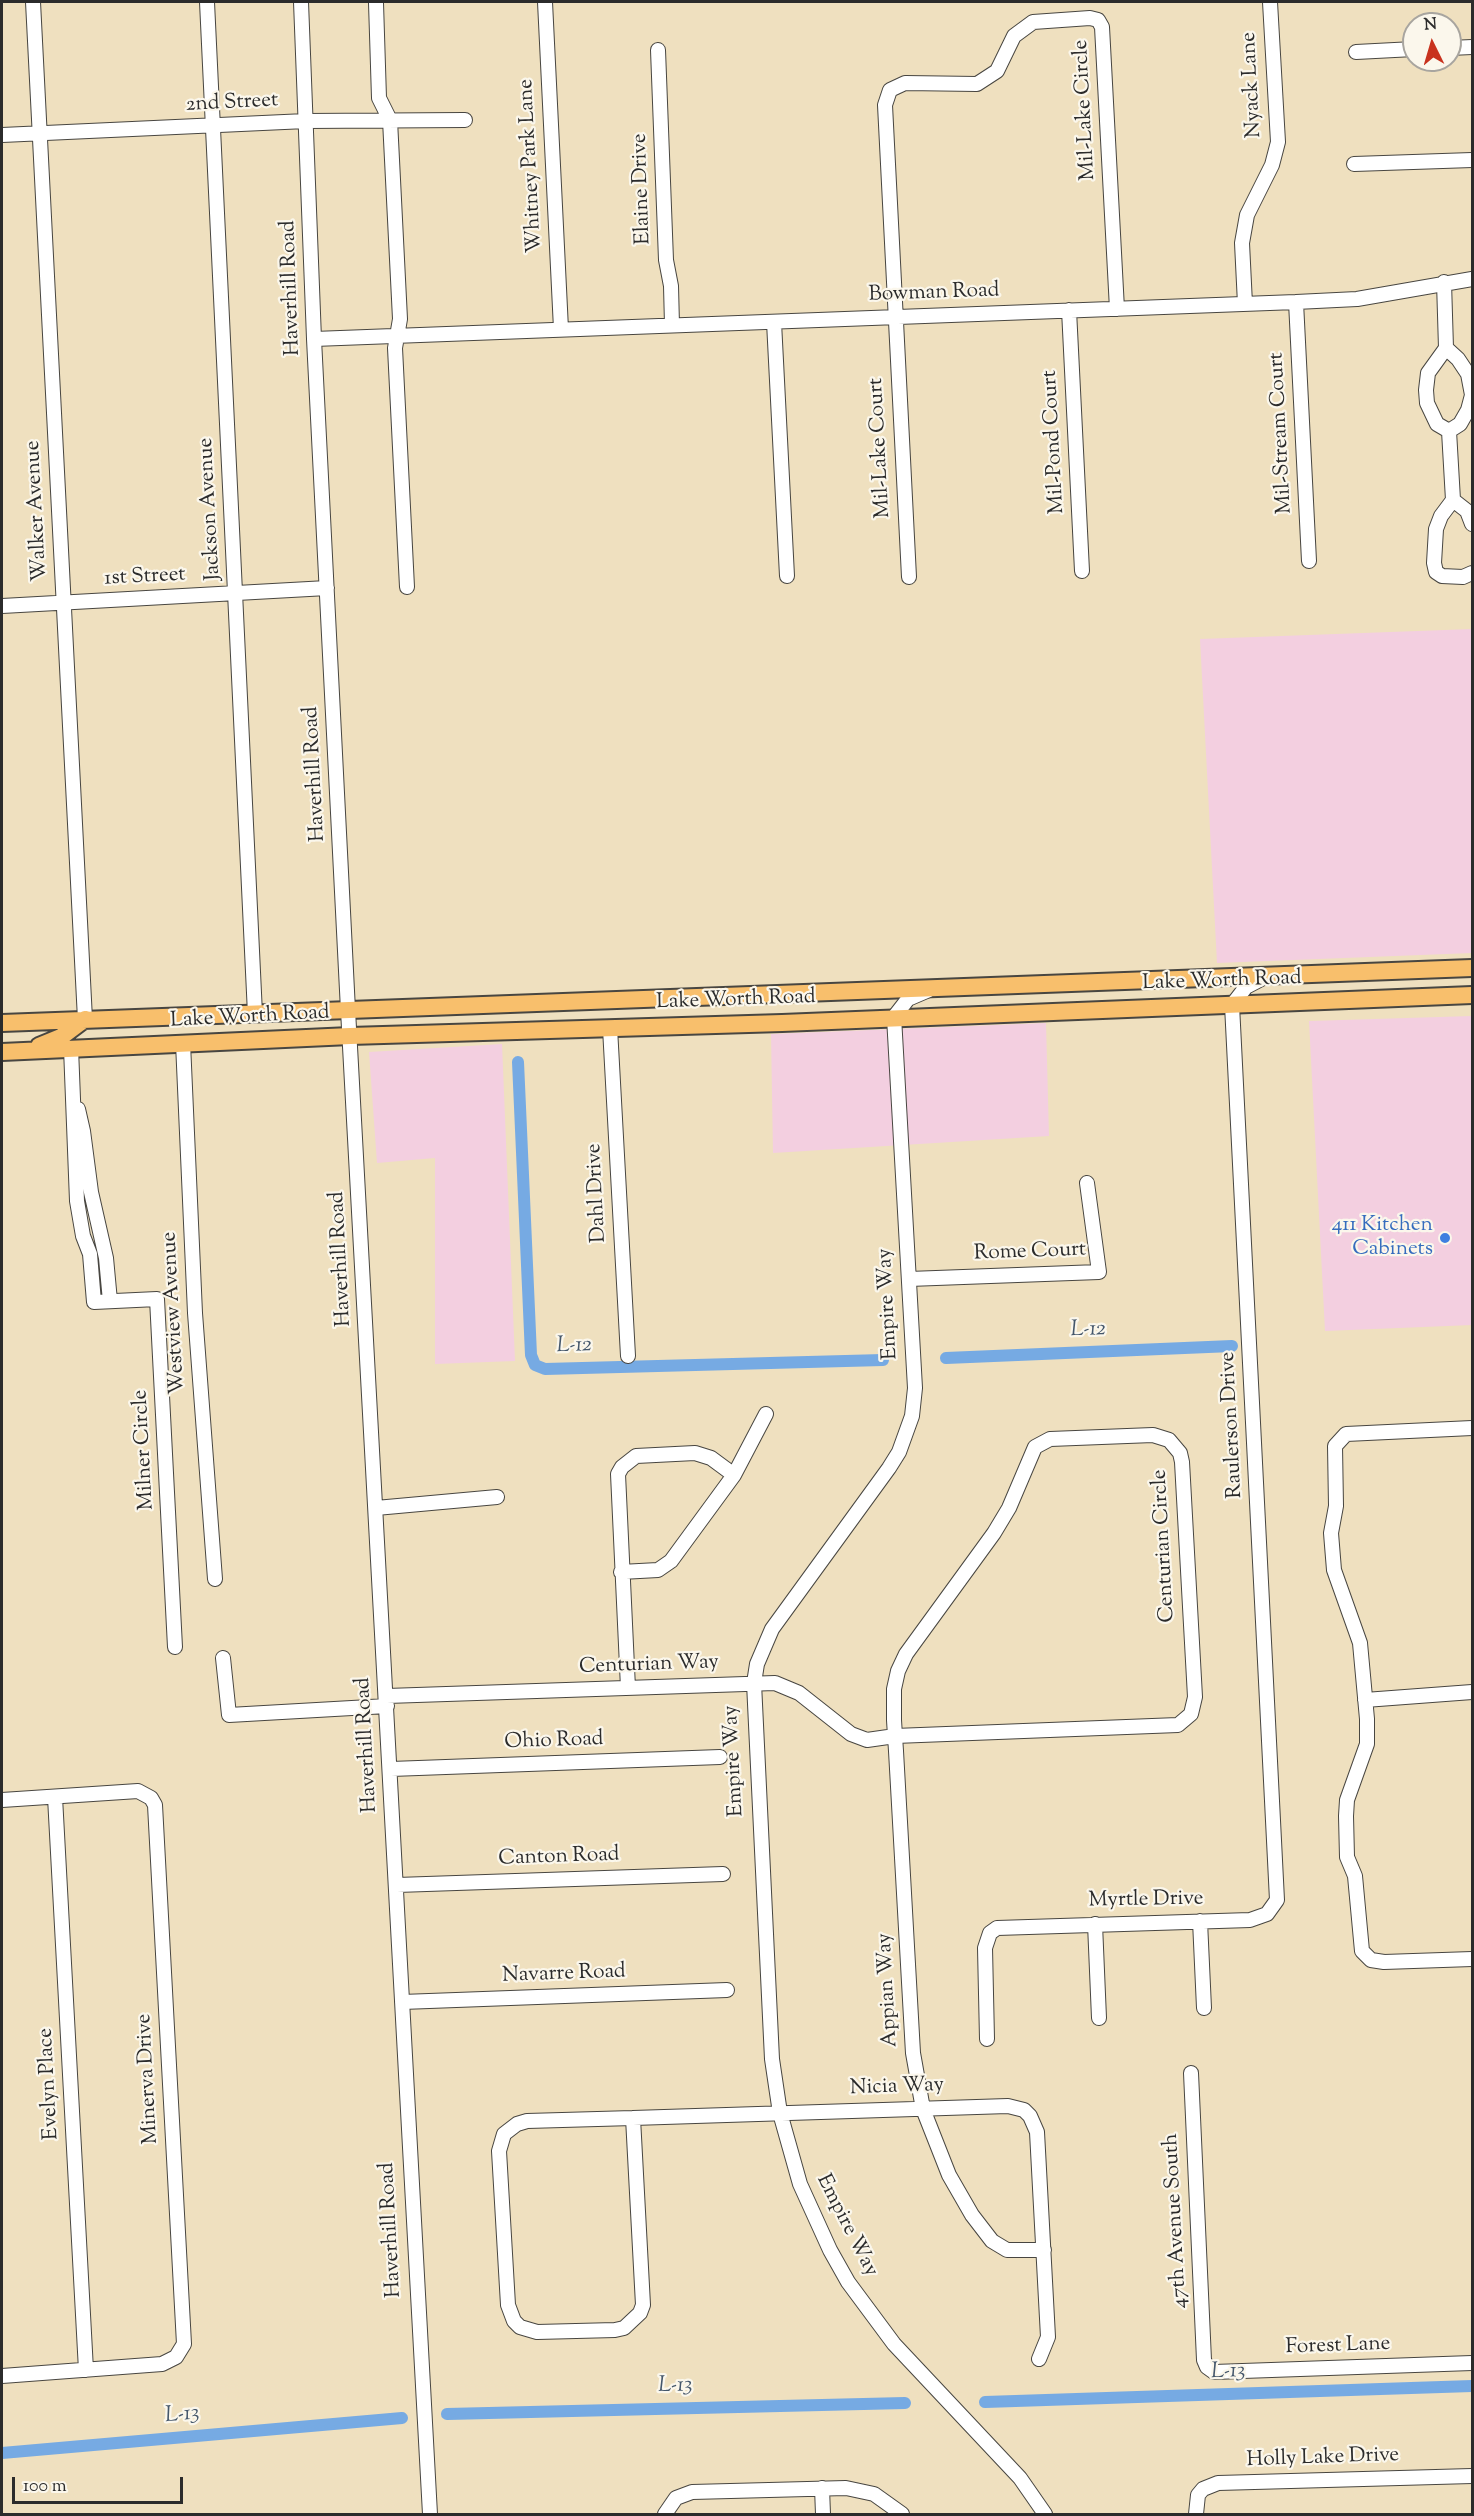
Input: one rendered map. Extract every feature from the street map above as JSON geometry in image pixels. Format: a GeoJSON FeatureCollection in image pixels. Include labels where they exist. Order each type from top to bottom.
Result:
{"type":"FeatureCollection","features":[{"type":"Feature","properties":{"kind":"main road","name":"Lake Worth Road"},"geometry":{"type":"LineString","coordinates":[[2,1023],[1473,968]]}},
{"type":"Feature","properties":{"kind":"main road","name":"Lake Worth Road"},"geometry":{"type":"LineString","coordinates":[[2,1052],[350,1036],[1473,995]]}},
{"type":"Feature","properties":{"kind":"main road"},"geometry":{"type":"LineString","coordinates":[[27,1050],[61,1037],[85,1019]]}},
{"type":"Feature","properties":{"kind":"street","name":"Walker Avenue"},"geometry":{"type":"LineString","coordinates":[[33,2],[85,1019]]}},
{"type":"Feature","properties":{"kind":"street","name":"Jackson Avenue"},"geometry":{"type":"LineString","coordinates":[[207,2],[255,1014]]}},
{"type":"Feature","properties":{"kind":"street","name":"Haverhill Road"},"geometry":{"type":"LineString","coordinates":[[301,2],[314,339],[348,1010],[430,2514]]}},
{"type":"Feature","properties":{"kind":"street","name":"Whitney Park Lane"},"geometry":{"type":"LineString","coordinates":[[545,2],[561,329]]}},
{"type":"Feature","properties":{"kind":"street","name":"Nyack Lane"},"geometry":{"type":"LineString","coordinates":[[1245,304],[1242,243],[1247,215],[1272,165],[1278,142],[1270,2]]}},
{"type":"Feature","properties":{"kind":"street"},"geometry":{"type":"LineString","coordinates":[[376,3],[379,98],[390,120],[400,319],[394,348],[407,587]]}},
{"type":"Feature","properties":{"kind":"street","name":"Mil-Lake Circle"},"geometry":{"type":"LineString","coordinates":[[896,317],[885,105],[890,90],[905,83],[968,85],[984,81],[997,71],[1020,29],[1042,20],[1089,18],[1098,20],[1102,27],[1117,309]]}},
{"type":"Feature","properties":{"kind":"street","name":"Elaine Drive"},"geometry":{"type":"LineString","coordinates":[[658,50],[672,326]]}},
{"type":"Feature","properties":{"kind":"street"},"geometry":{"type":"LineString","coordinates":[[1356,52],[1402,50]]}},
{"type":"Feature","properties":{"kind":"street","name":"2nd Street"},"geometry":{"type":"LineString","coordinates":[[2,135],[306,121],[465,120]]}},
{"type":"Feature","properties":{"kind":"street"},"geometry":{"type":"LineString","coordinates":[[1354,164],[1473,160]]}},
{"type":"Feature","properties":{"kind":"street","name":"Bowman Road"},"geometry":{"type":"LineString","coordinates":[[314,339],[1357,299],[1444,282],[1473,279]]}},
{"type":"Feature","properties":{"kind":"street"},"geometry":{"type":"LineString","coordinates":[[1444,282],[1446,348],[1428,373],[1426,390],[1427,403],[1437,424],[1449,431]]}},
{"type":"Feature","properties":{"kind":"street","name":"Mil-Stream Court"},"geometry":{"type":"LineString","coordinates":[[1296,302],[1309,561]]}},
{"type":"Feature","properties":{"kind":"street","name":"Mil-Pond Court"},"geometry":{"type":"LineString","coordinates":[[1069,310],[1082,571]]}},
{"type":"Feature","properties":{"kind":"street","name":"Mil-Lake Court"},"geometry":{"type":"LineString","coordinates":[[896,317],[909,577]]}},
{"type":"Feature","properties":{"kind":"street"},"geometry":{"type":"LineString","coordinates":[[774,322],[787,576]]}},
{"type":"Feature","properties":{"kind":"street"},"geometry":{"type":"LineString","coordinates":[[1446,348],[1458,359],[1468,374],[1472,395],[1468,410],[1460,424],[1449,431]]}},
{"type":"Feature","properties":{"kind":"street"},"geometry":{"type":"LineString","coordinates":[[1449,431],[1453,500],[1441,516],[1436,530],[1434,563],[1436,572],[1442,576],[1463,577],[1473,573]]}},
{"type":"Feature","properties":{"kind":"street"},"geometry":{"type":"LineString","coordinates":[[1453,500],[1467,511],[1473,524]]}},
{"type":"Feature","properties":{"kind":"street","name":"1st Street"},"geometry":{"type":"LineString","coordinates":[[2,606],[327,588]]}},
{"type":"Feature","properties":{"kind":"street"},"geometry":{"type":"LineString","coordinates":[[1232,1005],[1246,987],[1268,976]]}},
{"type":"Feature","properties":{"kind":"street"},"geometry":{"type":"LineString","coordinates":[[894,1017],[909,999],[936,987]]}},
{"type":"Feature","properties":{"kind":"street","name":"Raulerson Drive"},"geometry":{"type":"LineString","coordinates":[[1232,1005],[1278,1890]]}},
{"type":"Feature","properties":{"kind":"street","name":"Empire Way"},"geometry":{"type":"LineString","coordinates":[[894,1017],[915,1388],[906,1434],[889,1468],[772,1629],[757,1664],[754,1683],[772,2059],[780,2113],[800,2184],[830,2250],[848,2282],[894,2344],[1020,2478],[1045,2514]]}},
{"type":"Feature","properties":{"kind":"street","name":"Dahl Drive"},"geometry":{"type":"LineString","coordinates":[[610,1028],[628,1356]]}},
{"type":"Feature","properties":{"kind":"street","name":"Westview Avenue"},"geometry":{"type":"LineString","coordinates":[[183,1043],[195,1313],[215,1579]]}},
{"type":"Feature","properties":{"kind":"street","name":"Milner Circle"},"geometry":{"type":"LineString","coordinates":[[71,1048],[75,1098],[83,1131],[91,1192],[106,1258],[110,1301]]}},
{"type":"Feature","properties":{"kind":"street","name":"Milner Circle"},"geometry":{"type":"LineString","coordinates":[[75,1098],[72,1131],[77,1201],[83,1236],[90,1254],[94,1302],[157,1299],[175,1647]]}},
{"type":"Feature","properties":{"kind":"street","name":"Rome Court"},"geometry":{"type":"LineString","coordinates":[[909,1279],[1099,1272],[1087,1183]]}},
{"type":"Feature","properties":{"kind":"street"},"geometry":{"type":"LineString","coordinates":[[621,1572],[658,1570],[671,1561],[734,1475],[766,1414]]}},
{"type":"Feature","properties":{"kind":"street"},"geometry":{"type":"LineString","coordinates":[[1473,1428],[1346,1434],[1335,1446],[1336,1506],[1331,1533],[1334,1570],[1360,1643],[1365,1700],[1367,1744],[1347,1800],[1346,1816],[1347,1857],[1355,1876],[1362,1951],[1371,1960],[1384,1962],[1473,1959]]}},
{"type":"Feature","properties":{"kind":"street","name":"Centurian Circle"},"geometry":{"type":"LineString","coordinates":[[1153,1435],[1170,1440],[1176,1446],[1182,1462],[1195,1697],[1191,1714],[1185,1720],[1169,1727],[895,1736],[894,1689],[902,1662],[1009,1508],[1035,1447],[1050,1439],[1153,1435]]}},
{"type":"Feature","properties":{"kind":"street"},"geometry":{"type":"LineString","coordinates":[[628,1688],[618,1474],[628,1460],[644,1455],[694,1453],[711,1458],[734,1475]]}},
{"type":"Feature","properties":{"kind":"street"},"geometry":{"type":"LineString","coordinates":[[376,1508],[497,1497]]}},
{"type":"Feature","properties":{"kind":"street","name":"Centurian Way"},"geometry":{"type":"LineString","coordinates":[[223,1658],[229,1715],[387,1701],[628,1688],[775,1683],[792,1688],[858,1738],[867,1740],[895,1736]]}},
{"type":"Feature","properties":{"kind":"street"},"geometry":{"type":"LineString","coordinates":[[1365,1700],[1473,1692]]}},
{"type":"Feature","properties":{"kind":"street","name":"Appian Way"},"geometry":{"type":"LineString","coordinates":[[895,1736],[913,2053],[923,2109],[949,2175],[972,2215],[992,2241],[1006,2250],[1044,2250]]}},
{"type":"Feature","properties":{"kind":"street","name":"Ohio Road"},"geometry":{"type":"LineString","coordinates":[[391,1769],[720,1757]]}},
{"type":"Feature","properties":{"kind":"street","name":"Minerva Drive"},"geometry":{"type":"LineString","coordinates":[[55,1797],[138,1791],[151,1798],[157,1813],[184,2344],[176,2358],[162,2364],[86,2370]]}},
{"type":"Feature","properties":{"kind":"street"},"geometry":{"type":"LineString","coordinates":[[2,1800],[55,1797]]}},
{"type":"Feature","properties":{"kind":"street","name":"Evelyn Place"},"geometry":{"type":"LineString","coordinates":[[55,1797],[86,2370]]}},
{"type":"Feature","properties":{"kind":"street","name":"Canton Road"},"geometry":{"type":"LineString","coordinates":[[397,1885],[723,1874]]}},
{"type":"Feature","properties":{"kind":"street","name":"Myrtle Drive"},"geometry":{"type":"LineString","coordinates":[[987,2039],[985,1948],[990,1933],[997,1928],[1259,1918],[1273,1908],[1278,1890]]}},
{"type":"Feature","properties":{"kind":"street"},"geometry":{"type":"LineString","coordinates":[[1200,1921],[1204,2008]]}},
{"type":"Feature","properties":{"kind":"street"},"geometry":{"type":"LineString","coordinates":[[1095,1924],[1099,2018]]}},
{"type":"Feature","properties":{"kind":"street","name":"Navarre Road"},"geometry":{"type":"LineString","coordinates":[[402,2002],[727,1990]]}},
{"type":"Feature","properties":{"kind":"street","name":"47th Avenue South"},"geometry":{"type":"LineString","coordinates":[[1191,2073],[1204,2360],[1207,2367]]}},
{"type":"Feature","properties":{"kind":"street","name":"Nicia Way"},"geometry":{"type":"LineString","coordinates":[[633,2118],[643,2305],[635,2320],[624,2328],[615,2330],[528,2331],[520,2327],[509,2314],[499,2151],[504,2134],[517,2124],[633,2118],[1008,2106],[1024,2110],[1030,2116],[1037,2132],[1048,2337],[1039,2359]]}},
{"type":"Feature","properties":{"kind":"street","name":"Forest Lane"},"geometry":{"type":"LineString","coordinates":[[1207,2367],[1214,2372],[1473,2363]]}},
{"type":"Feature","properties":{"kind":"street"},"geometry":{"type":"LineString","coordinates":[[2,2376],[86,2370]]}},
{"type":"Feature","properties":{"kind":"street","name":"Holly Lake Drive"},"geometry":{"type":"LineString","coordinates":[[1196,2514],[1198,2495],[1203,2489],[1218,2483],[1473,2476]]}},
{"type":"Feature","properties":{"kind":"street"},"geometry":{"type":"LineString","coordinates":[[665,2514],[676,2498],[692,2492],[822,2488],[846,2488],[874,2494],[902,2514]]}},
{"type":"Feature","properties":{"kind":"street"},"geometry":{"type":"LineString","coordinates":[[822,2488],[823,2514]]}},
{"type":"Feature","properties":{"kind":"shaded area"},"geometry":{"type":"Polygon","coordinates":[[[1472,629],[1472,953],[1217,963],[1200,639],[1472,629]]]}},
{"type":"Feature","properties":{"kind":"shaded area"},"geometry":{"type":"Polygon","coordinates":[[[1472,1016],[1472,1325],[1325,1331],[1309,1021],[1472,1016]]]}},
{"type":"Feature","properties":{"kind":"shaded area"},"geometry":{"type":"Polygon","coordinates":[[[1046,1023],[1049,1136],[773,1153],[771,1034],[1046,1023]]]}},
{"type":"Feature","properties":{"kind":"shaded area"},"geometry":{"type":"Polygon","coordinates":[[[502,1044],[515,1361],[435,1364],[435,1158],[377,1163],[369,1052],[502,1044]]]}},
{"type":"Feature","properties":{"kind":"waterway","name":"L-12"},"geometry":{"type":"LineString","coordinates":[[518,1062],[531,1355],[535,1365],[545,1369],[883,1360]]}},
{"type":"Feature","properties":{"kind":"waterway","name":"L-12"},"geometry":{"type":"LineString","coordinates":[[946,1358],[1232,1346]]}},
{"type":"Feature","properties":{"kind":"waterway","name":"L-13"},"geometry":{"type":"LineString","coordinates":[[985,2402],[1472,2386]]}},
{"type":"Feature","properties":{"kind":"waterway","name":"L-13"},"geometry":{"type":"LineString","coordinates":[[447,2414],[905,2403]]}},
{"type":"Feature","properties":{"kind":"waterway","name":"L-13"},"geometry":{"type":"LineString","coordinates":[[2,2453],[402,2418]]}},
{"type":"Feature","properties":{"kind":"place","name":"411 Kitchen Cabinets"},"geometry":{"type":"Point","coordinates":[1445,1238]}}]}
